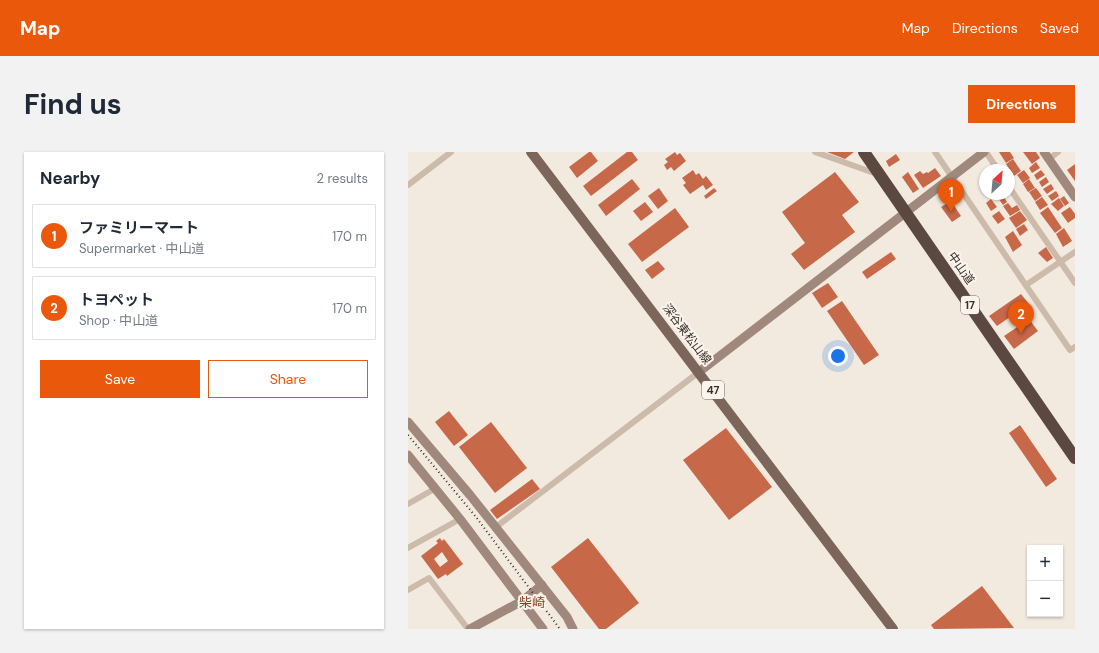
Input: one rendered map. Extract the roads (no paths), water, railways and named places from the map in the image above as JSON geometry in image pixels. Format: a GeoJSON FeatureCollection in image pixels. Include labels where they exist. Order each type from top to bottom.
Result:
{"type":"FeatureCollection","features":[{"type":"Feature","properties":{"kind":"highway","name":"中山道"},"geometry":{"type":"LineString","coordinates":[[864,152],[1075,458]]}},
{"type":"Feature","properties":{"kind":"main road","name":"深谷東松山線"},"geometry":{"type":"LineString","coordinates":[[531,152],[893,629]]}},
{"type":"Feature","properties":{"kind":"street"},"geometry":{"type":"LineString","coordinates":[[408,185],[451,152]]}},
{"type":"Feature","properties":{"kind":"street"},"geometry":{"type":"LineString","coordinates":[[815,152],[879,174]]}},
{"type":"Feature","properties":{"kind":"street"},"geometry":{"type":"LineString","coordinates":[[934,152],[1070,350],[1075,347]]}},
{"type":"Feature","properties":{"kind":"street"},"geometry":{"type":"LineString","coordinates":[[496,527],[985,152],[994,164]]}},
{"type":"Feature","properties":{"kind":"street"},"geometry":{"type":"LineString","coordinates":[[1058,152],[1046,156],[1075,197]]}},
{"type":"Feature","properties":{"kind":"street"},"geometry":{"type":"LineString","coordinates":[[1015,196],[1075,283]]}},
{"type":"Feature","properties":{"kind":"street"},"geometry":{"type":"LineString","coordinates":[[1026,285],[1075,252]]}},
{"type":"Feature","properties":{"kind":"street"},"geometry":{"type":"LineString","coordinates":[[408,422],[496,527],[542,585],[573,629]]}},
{"type":"Feature","properties":{"kind":"street"},"geometry":{"type":"LineString","coordinates":[[408,455],[436,488],[543,629]]}},
{"type":"Feature","properties":{"kind":"street"},"geometry":{"type":"LineString","coordinates":[[408,504],[436,488]]}},
{"type":"Feature","properties":{"kind":"street"},"geometry":{"type":"LineString","coordinates":[[408,548],[460,519]]}},
{"type":"Feature","properties":{"kind":"street"},"geometry":{"type":"LineString","coordinates":[[408,590],[429,578],[469,629],[522,601],[542,585]]}},
{"type":"Feature","properties":{"kind":"railway"},"geometry":{"type":"LineString","coordinates":[[408,435],[476,517],[560,629]]}},
{"type":"Feature","properties":{"kind":"place","name":"ファミリーマート"},"geometry":{"type":"Point","coordinates":[951,212]}},
{"type":"Feature","properties":{"kind":"place","name":"トヨペット"},"geometry":{"type":"Point","coordinates":[1021,334]}},
{"type":"Feature","properties":{"kind":"district","name":"柴崎"},"geometry":{"type":"Point","coordinates":[532,602]}}]}
